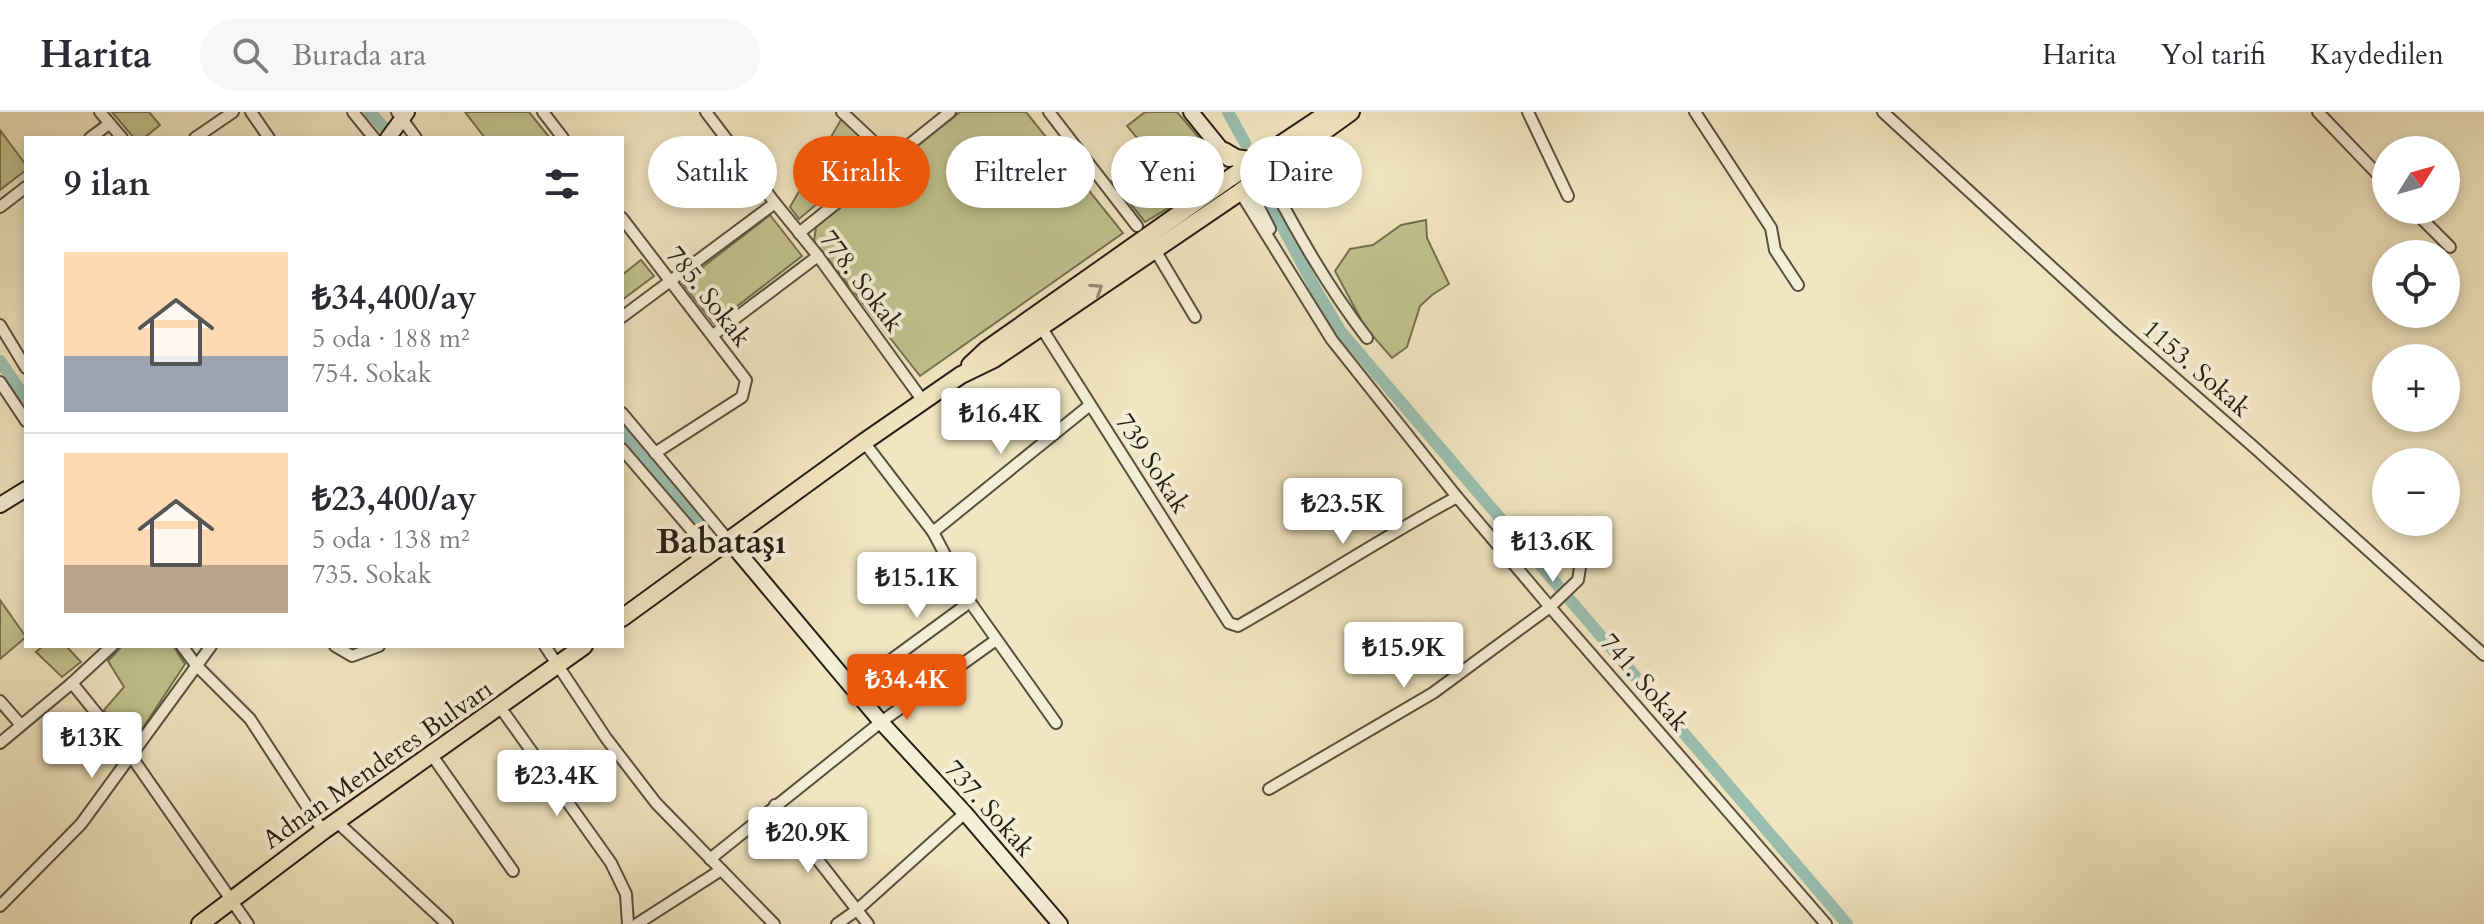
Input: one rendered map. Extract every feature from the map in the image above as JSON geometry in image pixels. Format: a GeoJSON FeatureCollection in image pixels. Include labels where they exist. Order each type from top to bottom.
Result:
{"type":"FeatureCollection","features":[{"type":"Feature","properties":{"kind":"main road"},"geometry":{"type":"LineString","coordinates":[[1299,136],[1329,112]]}},
{"type":"Feature","properties":{"kind":"main road"},"geometry":{"type":"LineString","coordinates":[[1312,136],[1351,112]]}},
{"type":"Feature","properties":{"kind":"main road"},"geometry":{"type":"LineString","coordinates":[[1224,151],[1240,159]]}},
{"type":"Feature","properties":{"kind":"main road"},"geometry":{"type":"LineString","coordinates":[[624,617],[923,401],[961,375],[994,359],[1155,250],[1239,182]]}},
{"type":"Feature","properties":{"kind":"main road"},"geometry":{"type":"LineString","coordinates":[[961,375],[986,350],[1239,182]]}},
{"type":"Feature","properties":{"kind":"main road","name":"Adnan Menderes Bulvarı"},"geometry":{"type":"LineString","coordinates":[[200,924],[329,826],[581,648]]}},
{"type":"Feature","properties":{"kind":"street"},"geometry":{"type":"LineString","coordinates":[[100,112],[120,136]]}},
{"type":"Feature","properties":{"kind":"street"},"geometry":{"type":"LineString","coordinates":[[198,136],[233,112]]}},
{"type":"Feature","properties":{"kind":"street"},"geometry":{"type":"LineString","coordinates":[[251,112],[268,136]]}},
{"type":"Feature","properties":{"kind":"street"},"geometry":{"type":"LineString","coordinates":[[353,112],[372,136]]}},
{"type":"Feature","properties":{"kind":"street"},"geometry":{"type":"LineString","coordinates":[[543,112],[561,136]]}},
{"type":"Feature","properties":{"kind":"street","name":"778. Sokak"},"geometry":{"type":"LineString","coordinates":[[706,112],[724,136]]}},
{"type":"Feature","properties":{"kind":"street"},"geometry":{"type":"LineString","coordinates":[[842,112],[868,136]]}},
{"type":"Feature","properties":{"kind":"street"},"geometry":{"type":"LineString","coordinates":[[920,136],[950,112]]}},
{"type":"Feature","properties":{"kind":"street"},"geometry":{"type":"LineString","coordinates":[[1049,112],[1137,226]]}},
{"type":"Feature","properties":{"kind":"street"},"geometry":{"type":"LineString","coordinates":[[1528,112],[1568,196]]}},
{"type":"Feature","properties":{"kind":"street"},"geometry":{"type":"LineString","coordinates":[[1695,112],[1771,228],[1775,250],[1798,285]]}},
{"type":"Feature","properties":{"kind":"street","name":"1153. Sokak"},"geometry":{"type":"LineString","coordinates":[[1883,112],[2119,329],[2484,655]]}},
{"type":"Feature","properties":{"kind":"street"},"geometry":{"type":"LineString","coordinates":[[2318,112],[2372,168]]}},
{"type":"Feature","properties":{"kind":"street"},"geometry":{"type":"LineString","coordinates":[[1192,113],[1211,136]]}},
{"type":"Feature","properties":{"kind":"street"},"geometry":{"type":"LineString","coordinates":[[1192,113],[1239,182]]}},
{"type":"Feature","properties":{"kind":"street"},"geometry":{"type":"LineString","coordinates":[[389,136],[402,114],[415,136]]}},
{"type":"Feature","properties":{"kind":"street"},"geometry":{"type":"LineString","coordinates":[[93,136],[109,124]]}},
{"type":"Feature","properties":{"kind":"street"},"geometry":{"type":"LineString","coordinates":[[1224,151],[1239,182]]}},
{"type":"Feature","properties":{"kind":"street","name":"741. Sokak"},"geometry":{"type":"LineString","coordinates":[[1239,182],[1301,293],[1332,340],[1457,497],[1550,607],[1826,924]]}},
{"type":"Feature","properties":{"kind":"street"},"geometry":{"type":"LineString","coordinates":[[0,207],[24,189]]}},
{"type":"Feature","properties":{"kind":"street","name":"778. Sokak"},"geometry":{"type":"LineString","coordinates":[[777,206],[818,256],[923,401]]}},
{"type":"Feature","properties":{"kind":"street"},"geometry":{"type":"LineString","coordinates":[[624,316],[768,208]]}},
{"type":"Feature","properties":{"kind":"street"},"geometry":{"type":"LineString","coordinates":[[799,233],[830,208]]}},
{"type":"Feature","properties":{"kind":"street"},"geometry":{"type":"LineString","coordinates":[[1283,208],[1330,288],[1367,338]]}},
{"type":"Feature","properties":{"kind":"street","name":"785. Sokak"},"geometry":{"type":"LineString","coordinates":[[624,221],[746,380],[742,397],[655,453]]}},
{"type":"Feature","properties":{"kind":"street"},"geometry":{"type":"LineString","coordinates":[[2427,224],[2443,240]]}},
{"type":"Feature","properties":{"kind":"street"},"geometry":{"type":"LineString","coordinates":[[1155,250],[1195,317]]}},
{"type":"Feature","properties":{"kind":"street"},"geometry":{"type":"LineString","coordinates":[[713,335],[818,256]]}},
{"type":"Feature","properties":{"kind":"street"},"geometry":{"type":"LineString","coordinates":[[0,325],[24,365]]}},
{"type":"Feature","properties":{"kind":"street","name":"739 Sokak"},"geometry":{"type":"LineString","coordinates":[[1041,327],[1229,623],[1238,626],[1457,497]]}},
{"type":"Feature","properties":{"kind":"street"},"geometry":{"type":"LineString","coordinates":[[0,382],[24,418]]}},
{"type":"Feature","properties":{"kind":"street"},"geometry":{"type":"LineString","coordinates":[[933,532],[1090,405]]}},
{"type":"Feature","properties":{"kind":"street"},"geometry":{"type":"LineString","coordinates":[[624,415],[729,541]]}},
{"type":"Feature","properties":{"kind":"street"},"geometry":{"type":"LineString","coordinates":[[864,442],[933,532],[970,602],[1056,723]]}},
{"type":"Feature","properties":{"kind":"street"},"geometry":{"type":"LineString","coordinates":[[624,451],[712,554]]}},
{"type":"Feature","properties":{"kind":"street"},"geometry":{"type":"LineString","coordinates":[[0,505],[24,490]]}},
{"type":"Feature","properties":{"kind":"street"},"geometry":{"type":"LineString","coordinates":[[1269,789],[1433,693],[1550,607],[1578,580],[1585,537]]}},
{"type":"Feature","properties":{"kind":"street","name":"737. Sokak"},"geometry":{"type":"LineString","coordinates":[[729,541],[881,722],[965,813],[1060,924]]}},
{"type":"Feature","properties":{"kind":"street"},"geometry":{"type":"LineString","coordinates":[[884,665],[970,602]]}},
{"type":"Feature","properties":{"kind":"street"},"geometry":{"type":"LineString","coordinates":[[710,859],[881,722],[996,640]]}},
{"type":"Feature","properties":{"kind":"street"},"geometry":{"type":"LineString","coordinates":[[0,743],[110,648]]}},
{"type":"Feature","properties":{"kind":"street"},"geometry":{"type":"LineString","coordinates":[[183,648],[196,665],[250,719],[329,826],[447,924]]}},
{"type":"Feature","properties":{"kind":"street"},"geometry":{"type":"LineString","coordinates":[[0,906],[81,824],[209,648]]}},
{"type":"Feature","properties":{"kind":"street"},"geometry":{"type":"LineString","coordinates":[[338,648],[352,656],[374,648]]}},
{"type":"Feature","properties":{"kind":"street"},"geometry":{"type":"LineString","coordinates":[[547,648],[606,738],[647,792],[774,924]]}},
{"type":"Feature","properties":{"kind":"street"},"geometry":{"type":"LineString","coordinates":[[72,683],[131,756],[248,924]]}},
{"type":"Feature","properties":{"kind":"street"},"geometry":{"type":"LineString","coordinates":[[0,701],[20,724]]}},
{"type":"Feature","properties":{"kind":"street"},"geometry":{"type":"LineString","coordinates":[[500,707],[611,863],[626,894],[628,924]]}},
{"type":"Feature","properties":{"kind":"street"},"geometry":{"type":"LineString","coordinates":[[431,754],[513,871]]}},
{"type":"Feature","properties":{"kind":"street"},"geometry":{"type":"LineString","coordinates":[[775,805],[868,924]]}},
{"type":"Feature","properties":{"kind":"street"},"geometry":{"type":"LineString","coordinates":[[837,924],[857,910],[965,813]]}},
{"type":"Feature","properties":{"kind":"street"},"geometry":{"type":"LineString","coordinates":[[637,924],[721,870]]}},
{"type":"Feature","properties":{"kind":"green space"},"geometry":{"type":"Polygon","coordinates":[[[112,112],[149,112],[160,125],[146,136],[132,136],[112,112]]]}},
{"type":"Feature","properties":{"kind":"green space"},"geometry":{"type":"Polygon","coordinates":[[[465,112],[529,112],[548,136],[483,136],[465,112]]]}},
{"type":"Feature","properties":{"kind":"green space"},"geometry":{"type":"Polygon","coordinates":[[[960,112],[1026,112],[1045,136],[946,136],[946,208],[1095,208],[1095,198],[1123,233],[920,376],[814,241],[816,227],[840,208],[930,208],[930,136],[960,112]]]}},
{"type":"Feature","properties":{"kind":"green space"},"geometry":{"type":"Polygon","coordinates":[[[1145,112],[1177,112],[1198,136],[1135,136],[1127,126],[1145,112]]]}},
{"type":"Feature","properties":{"kind":"green space"},"geometry":{"type":"Polygon","coordinates":[[[842,118],[860,136],[831,136],[842,118]]]}},
{"type":"Feature","properties":{"kind":"green space"},"geometry":{"type":"Polygon","coordinates":[[[0,130],[24,162],[24,172],[0,190],[0,130]]]}},
{"type":"Feature","properties":{"kind":"green space"},"geometry":{"type":"Polygon","coordinates":[[[793,202],[793,208],[812,208],[799,219],[790,207],[793,202]]]}},
{"type":"Feature","properties":{"kind":"green space"},"geometry":{"type":"Polygon","coordinates":[[[1134,208],[1168,208],[1145,222],[1134,208]]]}},
{"type":"Feature","properties":{"kind":"green space"},"geometry":{"type":"Polygon","coordinates":[[[770,215],[802,256],[714,324],[682,283],[770,215]]]}},
{"type":"Feature","properties":{"kind":"green space"},"geometry":{"type":"Polygon","coordinates":[[[1426,220],[1427,238],[1449,284],[1420,306],[1407,347],[1392,358],[1365,327],[1335,271],[1350,249],[1373,245],[1401,225],[1426,220]]]}},
{"type":"Feature","properties":{"kind":"green space"},"geometry":{"type":"Polygon","coordinates":[[[641,260],[654,276],[624,298],[624,273],[641,260]]]}},
{"type":"Feature","properties":{"kind":"green space"},"geometry":{"type":"Polygon","coordinates":[[[0,600],[24,639],[0,659],[0,600]]]}},
{"type":"Feature","properties":{"kind":"green space"},"geometry":{"type":"Polygon","coordinates":[[[41,648],[68,648],[81,662],[62,677],[36,652],[41,648]]]}},
{"type":"Feature","properties":{"kind":"green space"},"geometry":{"type":"Polygon","coordinates":[[[120,648],[174,648],[185,664],[131,746],[104,710],[124,687],[108,661],[120,648]]]}},
{"type":"Feature","properties":{"kind":"waterway"},"geometry":{"type":"LineString","coordinates":[[370,112],[391,136]]}},
{"type":"Feature","properties":{"kind":"waterway"},"geometry":{"type":"LineString","coordinates":[[1228,112],[1241,136]]}},
{"type":"Feature","properties":{"kind":"waterway"},"geometry":{"type":"LineString","coordinates":[[1272,208],[1341,332],[1847,924]]}},
{"type":"Feature","properties":{"kind":"waterway"},"geometry":{"type":"LineString","coordinates":[[0,361],[24,396]]}},
{"type":"Feature","properties":{"kind":"waterway"},"geometry":{"type":"LineString","coordinates":[[624,434],[703,526]]}},
{"type":"Feature","properties":{"kind":"district","name":"Babataşı"},"geometry":{"type":"Point","coordinates":[721,541]}}]}
